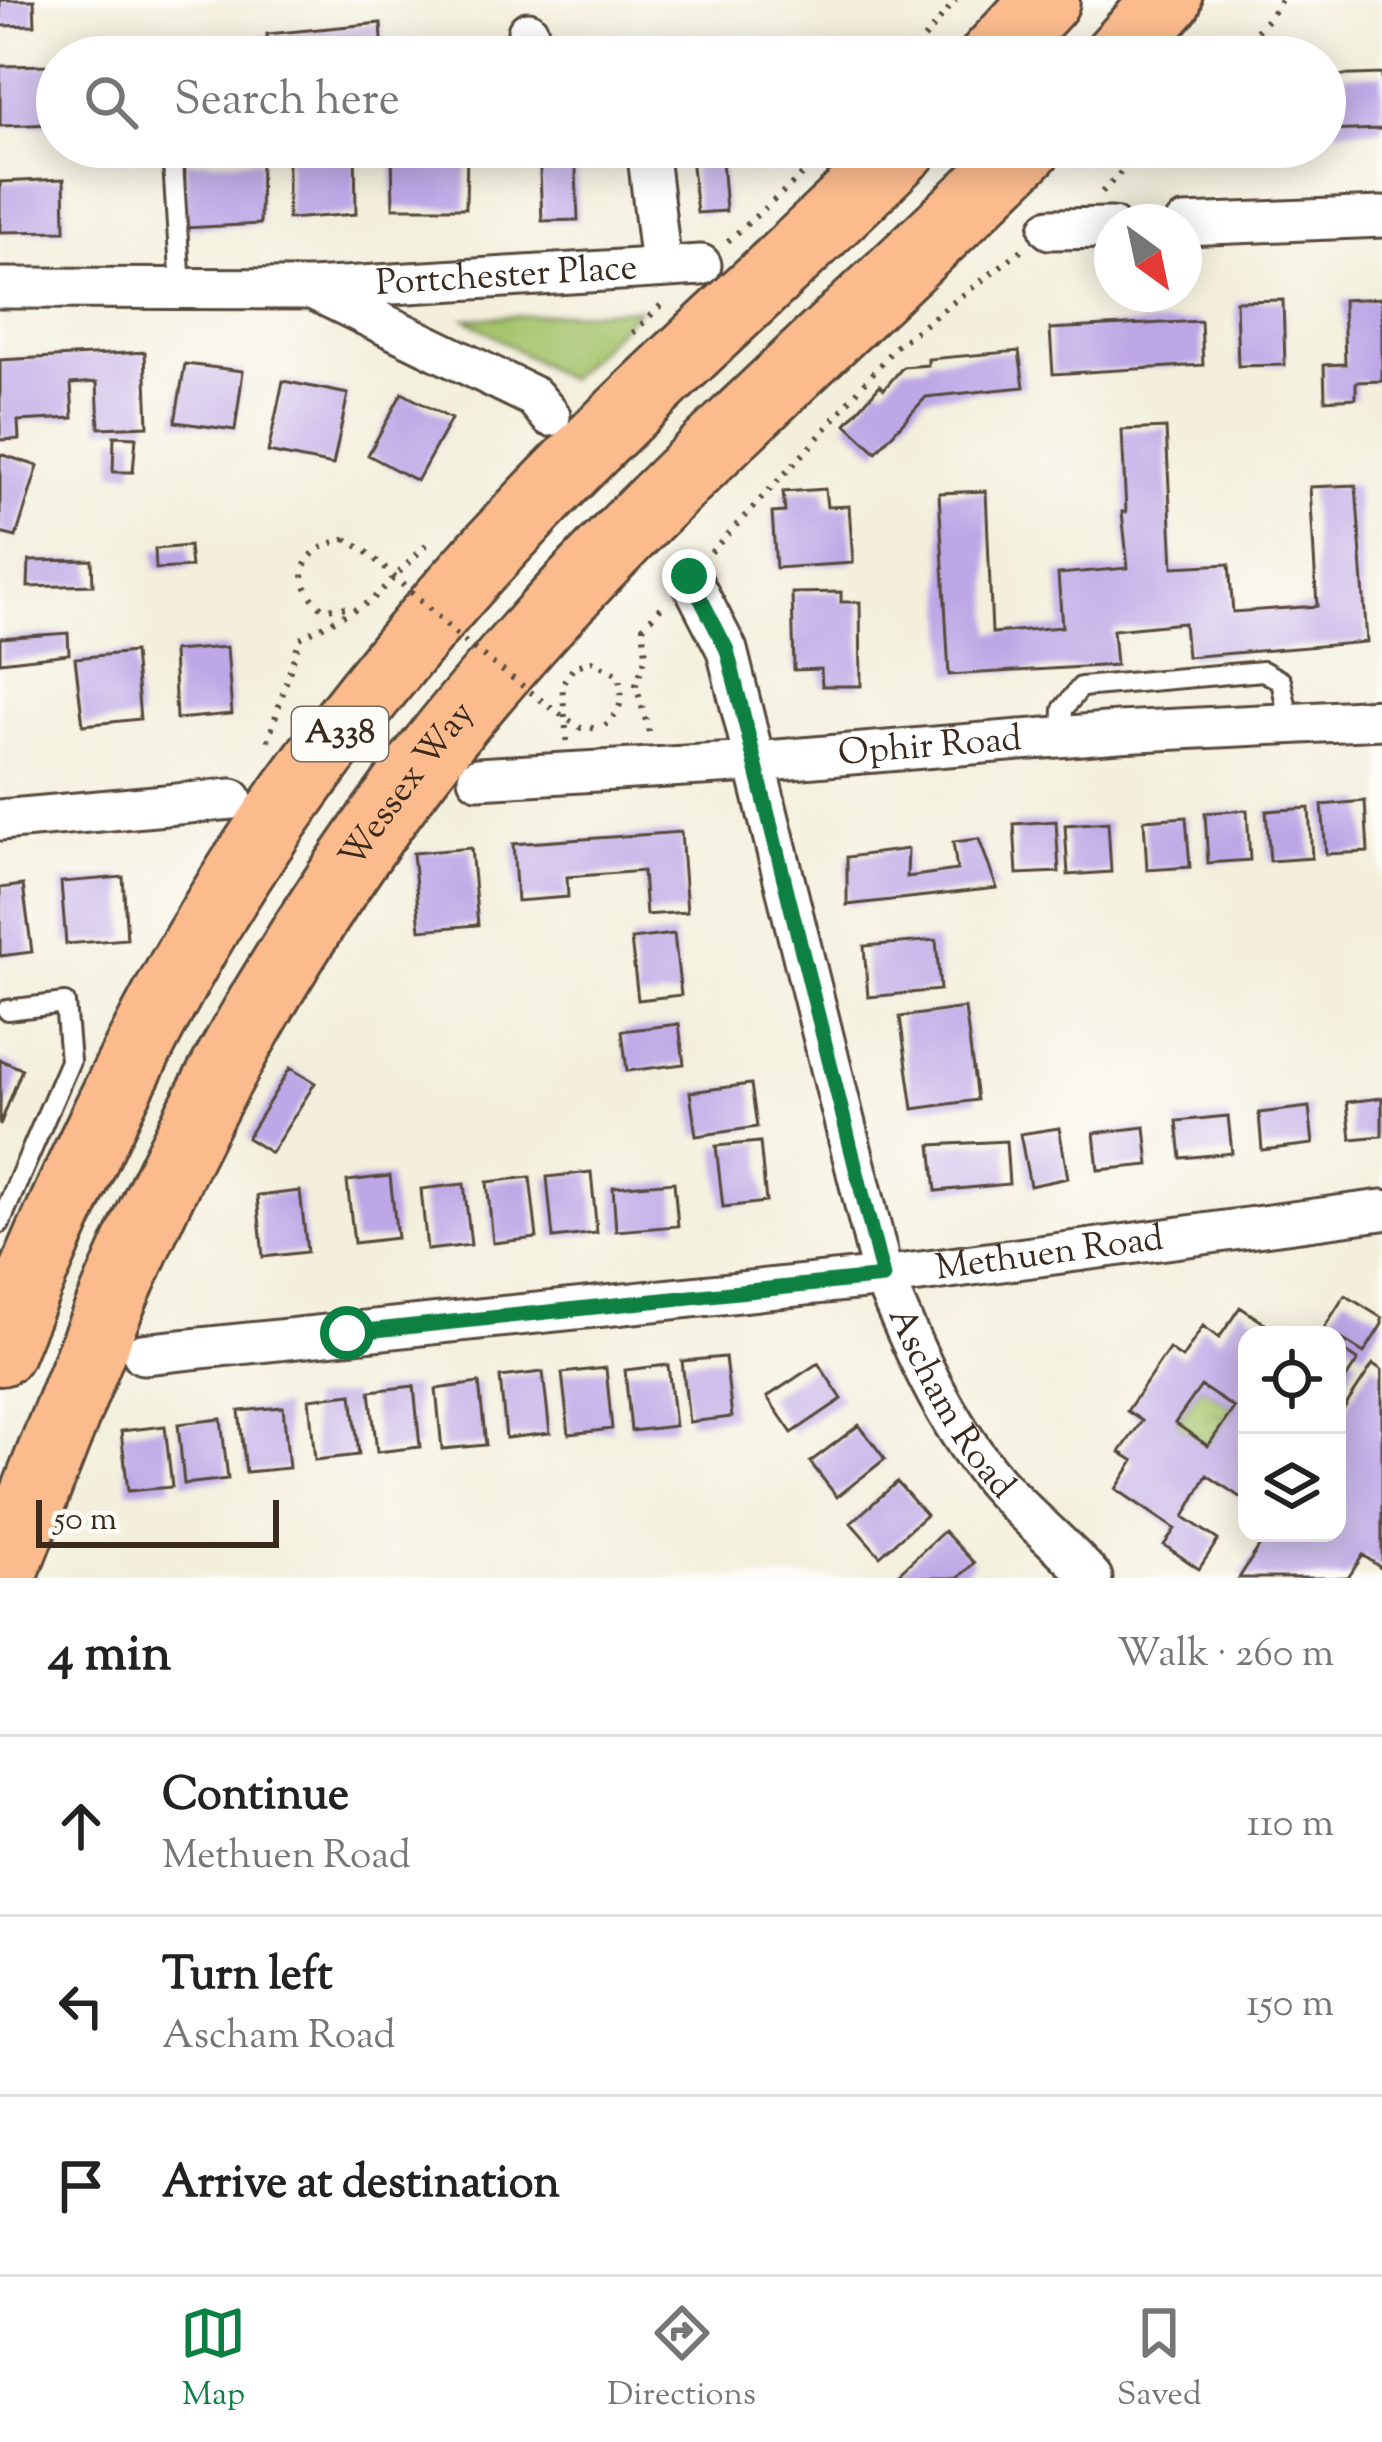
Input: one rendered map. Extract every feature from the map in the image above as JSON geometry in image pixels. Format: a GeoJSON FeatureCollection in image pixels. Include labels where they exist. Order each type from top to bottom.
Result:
{"type":"FeatureCollection","features":[{"type":"Feature","properties":{"kind":"highway"},"geometry":{"type":"LineString","coordinates":[[1013,36],[1046,0]]}},
{"type":"Feature","properties":{"kind":"highway"},"geometry":{"type":"LineString","coordinates":[[1135,36],[1168,0]]}},
{"type":"Feature","properties":{"kind":"highway","name":"A338"},"geometry":{"type":"LineString","coordinates":[[0,1352],[99,1122],[238,876],[314,769],[451,596],[534,505],[883,168]]}},
{"type":"Feature","properties":{"kind":"highway","name":"Wessex Way"},"geometry":{"type":"LineString","coordinates":[[2,1578],[156,1202],[280,970],[352,860],[429,757],[553,611],[1006,168]]}},
{"type":"Feature","properties":{"kind":"street"},"geometry":{"type":"LineString","coordinates":[[649,168],[661,266]]}},
{"type":"Feature","properties":{"kind":"street"},"geometry":{"type":"LineString","coordinates":[[1202,224],[1382,217]]}},
{"type":"Feature","properties":{"kind":"street"},"geometry":{"type":"LineString","coordinates":[[1051,229],[1094,228]]}},
{"type":"Feature","properties":{"kind":"street","name":"Portchester Place"},"geometry":{"type":"LineString","coordinates":[[0,288],[311,289],[701,265]]}},
{"type":"Feature","properties":{"kind":"street","name":"Portchester Place"},"geometry":{"type":"LineString","coordinates":[[311,289],[534,397],[550,416]]}},
{"type":"Feature","properties":{"kind":"street","name":"Ascham Road"},"geometry":{"type":"LineString","coordinates":[[689,576],[727,650],[883,1277],[919,1364],[991,1476],[1092,1578]]}},
{"type":"Feature","properties":{"kind":"street","name":"Ophir Road"},"geometry":{"type":"LineString","coordinates":[[478,778],[754,762],[1062,736],[1382,719]]}},
{"type":"Feature","properties":{"kind":"street"},"geometry":{"type":"LineString","coordinates":[[0,820],[232,800]]}},
{"type":"Feature","properties":{"kind":"street","name":"Methuen Road"},"geometry":{"type":"LineString","coordinates":[[142,1354],[883,1277],[1382,1210]]}},
{"type":"Feature","properties":{"kind":"lane"},"geometry":{"type":"LineString","coordinates":[[173,168],[181,288]]}},
{"type":"Feature","properties":{"kind":"lane"},"geometry":{"type":"LineString","coordinates":[[1062,736],[1063,709],[1081,686],[1263,671],[1281,681],[1290,724]]}},
{"type":"Feature","properties":{"kind":"lane"},"geometry":{"type":"LineString","coordinates":[[0,1222],[70,1061],[65,1003],[8,1010]]}},
{"type":"Feature","properties":{"kind":"path"},"geometry":{"type":"LineString","coordinates":[[926,36],[956,0]]}},
{"type":"Feature","properties":{"kind":"path"},"geometry":{"type":"LineString","coordinates":[[1252,36],[1281,0]]}},
{"type":"Feature","properties":{"kind":"path"},"geometry":{"type":"LineString","coordinates":[[646,768],[649,734],[636,685],[646,656],[643,628],[811,447],[895,347],[1103,191],[1125,168]]}},
{"type":"Feature","properties":{"kind":"path"},"geometry":{"type":"LineString","coordinates":[[232,800],[269,739],[290,657],[300,638],[355,607],[323,609],[307,595],[303,576],[305,562],[321,544],[346,539],[367,551],[465,642],[558,713],[581,728],[602,728],[617,715],[624,694],[618,675],[592,661],[574,667],[562,684],[570,773]]}},
{"type":"Feature","properties":{"kind":"green space"},"geometry":{"type":"Polygon","coordinates":[[[639,309],[567,380],[466,319],[639,309]]]}},
{"type":"Feature","properties":{"kind":"green space"},"geometry":{"type":"Polygon","coordinates":[[[1201,1386],[1234,1408],[1208,1446],[1175,1424],[1201,1386]]]}},
{"type":"Feature","properties":{"kind":"building"},"geometry":{"type":"Polygon","coordinates":[[[0,0],[34,0],[35,25],[0,26],[0,0]]]}},
{"type":"Feature","properties":{"kind":"building"},"geometry":{"type":"Polygon","coordinates":[[[381,23],[382,36],[267,36],[381,23]]]}},
{"type":"Feature","properties":{"kind":"building"},"geometry":{"type":"Polygon","coordinates":[[[36,65],[36,125],[0,126],[0,66],[36,65]]]}},
{"type":"Feature","properties":{"kind":"building"},"geometry":{"type":"Polygon","coordinates":[[[1382,74],[1382,129],[1346,130],[1346,75],[1382,74]]]}},
{"type":"Feature","properties":{"kind":"building"},"geometry":{"type":"Polygon","coordinates":[[[185,168],[261,168],[260,224],[184,228],[185,168]]]}},
{"type":"Feature","properties":{"kind":"building"},"geometry":{"type":"Polygon","coordinates":[[[288,168],[355,168],[356,214],[288,219],[288,168]]]}},
{"type":"Feature","properties":{"kind":"building"},"geometry":{"type":"Polygon","coordinates":[[[392,168],[467,168],[466,208],[393,208],[392,168]]]}},
{"type":"Feature","properties":{"kind":"building"},"geometry":{"type":"Polygon","coordinates":[[[540,168],[576,168],[578,220],[542,221],[540,168]]]}},
{"type":"Feature","properties":{"kind":"building"},"geometry":{"type":"Polygon","coordinates":[[[692,168],[723,168],[726,211],[697,213],[692,168]]]}},
{"type":"Feature","properties":{"kind":"building"},"geometry":{"type":"Polygon","coordinates":[[[64,179],[65,231],[0,232],[0,182],[64,179]]]}},
{"type":"Feature","properties":{"kind":"building"},"geometry":{"type":"Polygon","coordinates":[[[1382,298],[1382,381],[1356,382],[1356,398],[1325,400],[1324,365],[1345,364],[1343,300],[1382,298]]]}},
{"type":"Feature","properties":{"kind":"building"},"geometry":{"type":"Polygon","coordinates":[[[1283,300],[1285,365],[1238,366],[1236,301],[1283,300]]]}},
{"type":"Feature","properties":{"kind":"building"},"geometry":{"type":"Polygon","coordinates":[[[1201,321],[1203,365],[1053,374],[1050,329],[1201,321]]]}},
{"type":"Feature","properties":{"kind":"building"},"geometry":{"type":"Polygon","coordinates":[[[1019,351],[1024,387],[926,397],[876,452],[846,424],[903,367],[928,365],[928,359],[1019,351]]]}},
{"type":"Feature","properties":{"kind":"building"},"geometry":{"type":"Polygon","coordinates":[[[145,352],[148,426],[99,428],[97,382],[71,384],[73,418],[18,421],[19,439],[0,440],[0,360],[145,352]]]}},
{"type":"Feature","properties":{"kind":"building"},"geometry":{"type":"Polygon","coordinates":[[[185,364],[243,371],[235,430],[175,422],[185,364]]]}},
{"type":"Feature","properties":{"kind":"building"},"geometry":{"type":"Polygon","coordinates":[[[283,381],[348,394],[333,465],[268,452],[283,381]]]}},
{"type":"Feature","properties":{"kind":"building"},"geometry":{"type":"Polygon","coordinates":[[[402,393],[451,419],[417,481],[368,455],[402,393]]]}},
{"type":"Feature","properties":{"kind":"building"},"geometry":{"type":"Polygon","coordinates":[[[1166,428],[1173,567],[1229,564],[1233,612],[1317,606],[1310,487],[1356,485],[1367,642],[1187,657],[1184,623],[1113,630],[1116,665],[949,675],[939,493],[986,491],[992,633],[1062,627],[1058,574],[1128,568],[1122,430],[1166,428]]]}},
{"type":"Feature","properties":{"kind":"building"},"geometry":{"type":"Polygon","coordinates":[[[114,436],[136,437],[133,472],[113,472],[114,436]]]}},
{"type":"Feature","properties":{"kind":"building"},"geometry":{"type":"Polygon","coordinates":[[[0,454],[38,466],[16,537],[0,533],[0,454]]]}},
{"type":"Feature","properties":{"kind":"building"},"geometry":{"type":"Polygon","coordinates":[[[825,489],[827,507],[849,506],[853,563],[776,568],[772,513],[785,512],[783,492],[825,489]]]}},
{"type":"Feature","properties":{"kind":"building"},"geometry":{"type":"Polygon","coordinates":[[[189,546],[191,567],[156,569],[155,549],[189,546]]]}},
{"type":"Feature","properties":{"kind":"building"},"geometry":{"type":"Polygon","coordinates":[[[92,560],[93,585],[28,587],[29,561],[92,560]]]}},
{"type":"Feature","properties":{"kind":"building"},"geometry":{"type":"Polygon","coordinates":[[[841,592],[841,602],[860,602],[861,686],[822,686],[821,669],[794,670],[792,593],[841,592]]]}},
{"type":"Feature","properties":{"kind":"building"},"geometry":{"type":"Polygon","coordinates":[[[68,633],[69,654],[0,662],[0,638],[68,633]]]}},
{"type":"Feature","properties":{"kind":"building"},"geometry":{"type":"Polygon","coordinates":[[[227,647],[232,714],[176,719],[173,651],[227,647]]]}},
{"type":"Feature","properties":{"kind":"building"},"geometry":{"type":"Polygon","coordinates":[[[134,652],[140,719],[83,725],[75,658],[134,652]]]}},
{"type":"Feature","properties":{"kind":"building"},"geometry":{"type":"Polygon","coordinates":[[[1365,801],[1368,852],[1326,854],[1322,805],[1365,801]]]}},
{"type":"Feature","properties":{"kind":"building"},"geometry":{"type":"Polygon","coordinates":[[[1309,808],[1312,858],[1270,861],[1266,811],[1309,808]]]}},
{"type":"Feature","properties":{"kind":"building"},"geometry":{"type":"Polygon","coordinates":[[[1247,810],[1250,860],[1208,863],[1205,813],[1247,810]]]}},
{"type":"Feature","properties":{"kind":"building"},"geometry":{"type":"Polygon","coordinates":[[[1186,817],[1190,867],[1147,870],[1144,820],[1186,817]]]}},
{"type":"Feature","properties":{"kind":"building"},"geometry":{"type":"Polygon","coordinates":[[[1056,821],[1059,872],[1017,874],[1014,824],[1056,821]]]}},
{"type":"Feature","properties":{"kind":"building"},"geometry":{"type":"Polygon","coordinates":[[[1108,822],[1111,872],[1068,875],[1065,825],[1108,822]]]}},
{"type":"Feature","properties":{"kind":"building"},"geometry":{"type":"Polygon","coordinates":[[[681,832],[687,912],[646,915],[643,871],[567,877],[568,897],[517,901],[513,844],[681,832]]]}},
{"type":"Feature","properties":{"kind":"building"},"geometry":{"type":"Polygon","coordinates":[[[979,839],[997,888],[847,905],[847,857],[908,849],[907,877],[957,870],[953,842],[979,839]]]}},
{"type":"Feature","properties":{"kind":"building"},"geometry":{"type":"Polygon","coordinates":[[[471,848],[478,925],[420,930],[413,853],[471,848]]]}},
{"type":"Feature","properties":{"kind":"building"},"geometry":{"type":"Polygon","coordinates":[[[123,877],[127,939],[66,944],[61,882],[123,877]]]}},
{"type":"Feature","properties":{"kind":"building"},"geometry":{"type":"Polygon","coordinates":[[[23,885],[32,952],[0,956],[0,888],[23,885]]]}},
{"type":"Feature","properties":{"kind":"building"},"geometry":{"type":"Polygon","coordinates":[[[674,934],[681,995],[638,1000],[631,939],[674,934]]]}},
{"type":"Feature","properties":{"kind":"building"},"geometry":{"type":"Polygon","coordinates":[[[936,940],[940,990],[868,997],[864,946],[936,940]]]}},
{"type":"Feature","properties":{"kind":"building"},"geometry":{"type":"Polygon","coordinates":[[[965,1008],[977,1100],[913,1109],[900,1017],[965,1008]]]}},
{"type":"Feature","properties":{"kind":"building"},"geometry":{"type":"Polygon","coordinates":[[[679,1024],[684,1064],[627,1071],[622,1031],[679,1024]]]}},
{"type":"Feature","properties":{"kind":"building"},"geometry":{"type":"Polygon","coordinates":[[[0,1060],[22,1069],[0,1125],[0,1060]]]}},
{"type":"Feature","properties":{"kind":"building"},"geometry":{"type":"Polygon","coordinates":[[[290,1068],[315,1083],[271,1153],[247,1138],[290,1068]]]}},
{"type":"Feature","properties":{"kind":"building"},"geometry":{"type":"Polygon","coordinates":[[[751,1084],[757,1127],[696,1136],[690,1092],[751,1084]]]}},
{"type":"Feature","properties":{"kind":"building"},"geometry":{"type":"Polygon","coordinates":[[[1382,1098],[1382,1136],[1351,1139],[1347,1102],[1382,1098]]]}},
{"type":"Feature","properties":{"kind":"building"},"geometry":{"type":"Polygon","coordinates":[[[1309,1107],[1313,1144],[1262,1150],[1259,1113],[1309,1107]]]}},
{"type":"Feature","properties":{"kind":"building"},"geometry":{"type":"Polygon","coordinates":[[[1228,1116],[1232,1153],[1181,1158],[1177,1121],[1228,1116]]]}},
{"type":"Feature","properties":{"kind":"building"},"geometry":{"type":"Polygon","coordinates":[[[1145,1127],[1149,1165],[1098,1170],[1094,1133],[1145,1127]]]}},
{"type":"Feature","properties":{"kind":"building"},"geometry":{"type":"Polygon","coordinates":[[[1059,1128],[1068,1178],[1030,1186],[1020,1134],[1059,1128]]]}},
{"type":"Feature","properties":{"kind":"building"},"geometry":{"type":"Polygon","coordinates":[[[1006,1141],[1009,1184],[936,1191],[931,1145],[1006,1141]]]}},
{"type":"Feature","properties":{"kind":"building"},"geometry":{"type":"Polygon","coordinates":[[[760,1142],[766,1202],[723,1207],[716,1146],[760,1142]]]}},
{"type":"Feature","properties":{"kind":"building"},"geometry":{"type":"Polygon","coordinates":[[[591,1172],[597,1233],[553,1238],[547,1177],[591,1172]]]}},
{"type":"Feature","properties":{"kind":"building"},"geometry":{"type":"Polygon","coordinates":[[[390,1176],[397,1238],[354,1243],[347,1181],[390,1176]]]}},
{"type":"Feature","properties":{"kind":"building"},"geometry":{"type":"Polygon","coordinates":[[[530,1177],[537,1238],[493,1243],[487,1182],[530,1177]]]}},
{"type":"Feature","properties":{"kind":"building"},"geometry":{"type":"Polygon","coordinates":[[[674,1182],[678,1226],[616,1231],[613,1187],[674,1182]]]}},
{"type":"Feature","properties":{"kind":"building"},"geometry":{"type":"Polygon","coordinates":[[[464,1184],[471,1245],[427,1250],[421,1189],[464,1184]]]}},
{"type":"Feature","properties":{"kind":"building"},"geometry":{"type":"Polygon","coordinates":[[[300,1191],[307,1252],[263,1257],[257,1196],[300,1191]]]}},
{"type":"Feature","properties":{"kind":"building"},"geometry":{"type":"Polygon","coordinates":[[[1345,1295],[1382,1318],[1364,1353],[1346,1342],[1346,1326],[1325,1326],[1345,1295]]]}},
{"type":"Feature","properties":{"kind":"building"},"geometry":{"type":"Polygon","coordinates":[[[1240,1307],[1268,1326],[1238,1326],[1238,1496],[1207,1475],[1184,1517],[1218,1540],[1199,1569],[1164,1545],[1175,1529],[1116,1489],[1134,1461],[1120,1452],[1142,1421],[1127,1411],[1169,1349],[1182,1358],[1203,1326],[1219,1338],[1240,1307]],[[1201,1386],[1175,1423],[1208,1446],[1234,1408],[1201,1386]]]}},
{"type":"Feature","properties":{"kind":"building"},"geometry":{"type":"Polygon","coordinates":[[[1346,1352],[1358,1360],[1346,1378],[1346,1352]]]}},
{"type":"Feature","properties":{"kind":"building"},"geometry":{"type":"Polygon","coordinates":[[[725,1357],[732,1417],[689,1422],[682,1361],[725,1357]]]}},
{"type":"Feature","properties":{"kind":"building"},"geometry":{"type":"Polygon","coordinates":[[[818,1363],[842,1399],[792,1433],[767,1397],[818,1363]]]}},
{"type":"Feature","properties":{"kind":"building"},"geometry":{"type":"Polygon","coordinates":[[[1373,1364],[1382,1370],[1382,1569],[1363,1555],[1348,1578],[1239,1578],[1262,1542],[1346,1542],[1346,1405],[1373,1364]]]}},
{"type":"Feature","properties":{"kind":"building"},"geometry":{"type":"Polygon","coordinates":[[[668,1365],[675,1426],[631,1431],[625,1370],[668,1365]]]}},
{"type":"Feature","properties":{"kind":"building"},"geometry":{"type":"Polygon","coordinates":[[[606,1368],[612,1429],[569,1434],[562,1373],[606,1368]]]}},
{"type":"Feature","properties":{"kind":"building"},"geometry":{"type":"Polygon","coordinates":[[[543,1372],[550,1433],[506,1438],[500,1377],[543,1372]]]}},
{"type":"Feature","properties":{"kind":"building"},"geometry":{"type":"Polygon","coordinates":[[[479,1383],[486,1445],[442,1449],[436,1389],[479,1383]]]}},
{"type":"Feature","properties":{"kind":"building"},"geometry":{"type":"Polygon","coordinates":[[[414,1386],[420,1447],[377,1452],[370,1391],[414,1386]]]}},
{"type":"Feature","properties":{"kind":"building"},"geometry":{"type":"Polygon","coordinates":[[[352,1394],[359,1455],[315,1460],[309,1399],[352,1394]]]}},
{"type":"Feature","properties":{"kind":"building"},"geometry":{"type":"Polygon","coordinates":[[[283,1407],[289,1468],[246,1472],[239,1411],[283,1407]]]}},
{"type":"Feature","properties":{"kind":"building"},"geometry":{"type":"Polygon","coordinates":[[[221,1419],[228,1479],[184,1484],[178,1424],[221,1419]]]}},
{"type":"Feature","properties":{"kind":"building"},"geometry":{"type":"Polygon","coordinates":[[[859,1425],[885,1459],[837,1497],[810,1462],[859,1425]]]}},
{"type":"Feature","properties":{"kind":"building"},"geometry":{"type":"Polygon","coordinates":[[[165,1426],[172,1487],[128,1491],[121,1431],[165,1426]]]}},
{"type":"Feature","properties":{"kind":"building"},"geometry":{"type":"Polygon","coordinates":[[[897,1482],[926,1515],[880,1556],[851,1523],[897,1482]]]}},
{"type":"Feature","properties":{"kind":"building"},"geometry":{"type":"Polygon","coordinates":[[[944,1531],[974,1563],[958,1578],[904,1578],[899,1573],[944,1531]]]}},
{"type":"Feature","properties":{"kind":"route"},"geometry":{"type":"LineString","coordinates":[[347,1333],[883,1277],[727,650],[689,576]]}}]}
